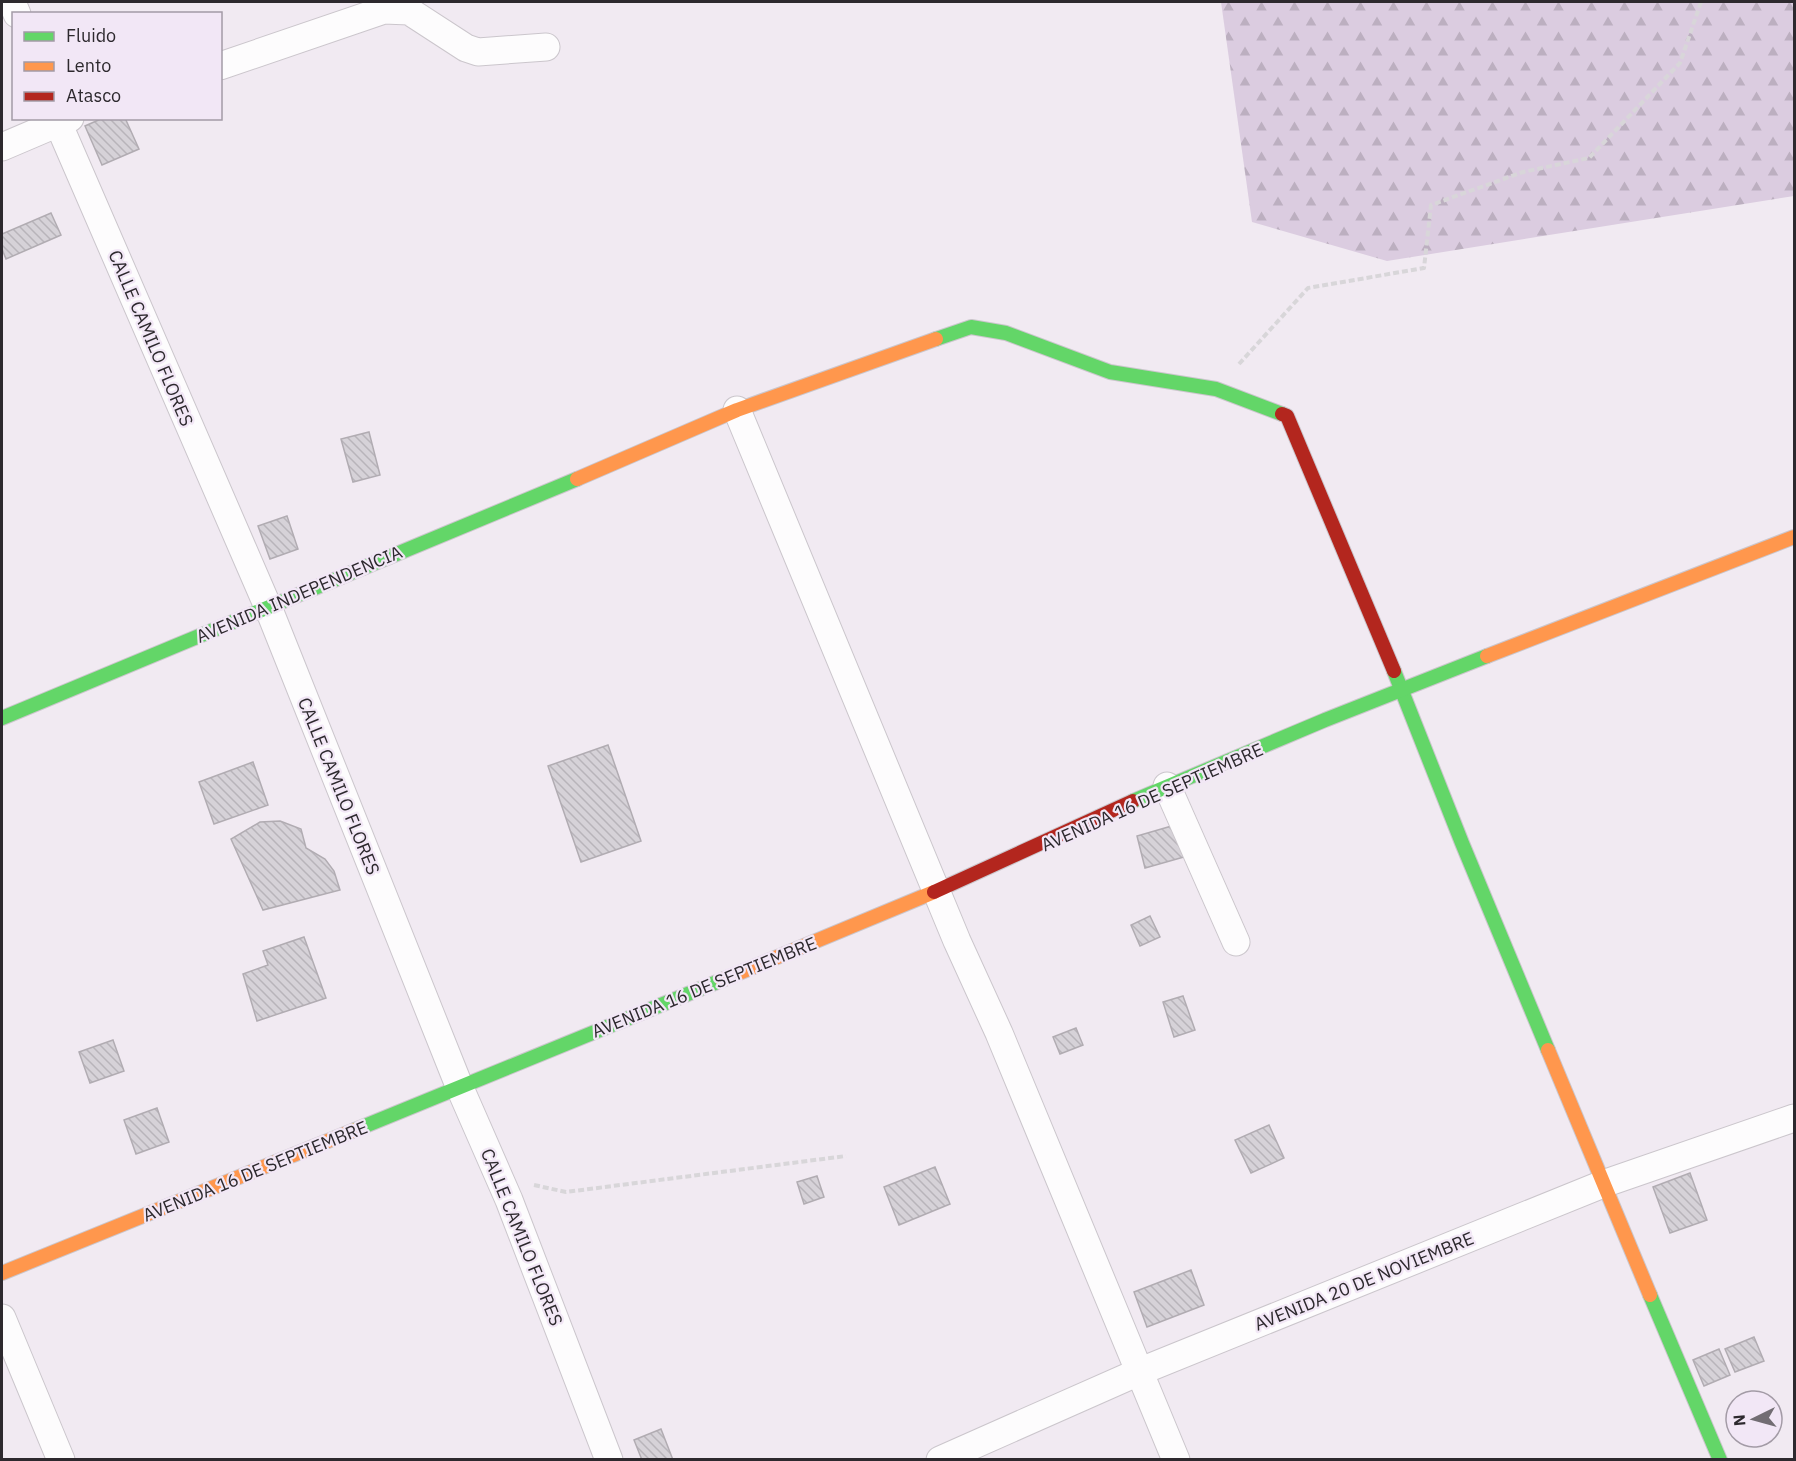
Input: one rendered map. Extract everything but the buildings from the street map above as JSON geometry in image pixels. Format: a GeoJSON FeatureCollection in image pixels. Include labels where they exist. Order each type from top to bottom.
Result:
{"type":"FeatureCollection","features":[{"type":"Feature","properties":{"kind":"street"},"geometry":{"type":"LineString","coordinates":[[222,65],[384,10],[409,11],[466,48],[478,52],[546,47]]}},
{"type":"Feature","properties":{"kind":"street"},"geometry":{"type":"LineString","coordinates":[[2,147],[61,120]]}},
{"type":"Feature","properties":{"kind":"street","name":"CALLE CAMILO FLORES"},"geometry":{"type":"LineString","coordinates":[[61,120],[268,607],[460,1088],[501,1178],[609,1460]]}},
{"type":"Feature","properties":{"kind":"street","name":"AVENIDA INDEPENDENCIA"},"geometry":{"type":"LineString","coordinates":[[2,718],[597,471],[737,410],[971,327],[1006,333],[1110,372],[1216,389],[1287,416],[1402,689],[1462,843],[1603,1184],[1720,1460]]}},
{"type":"Feature","properties":{"kind":"street"},"geometry":{"type":"LineString","coordinates":[[737,410],[937,891],[1141,1371],[1176,1460]]}},
{"type":"Feature","properties":{"kind":"street","name":"AVENIDA 16 DE SEPTIEMBRE"},"geometry":{"type":"LineString","coordinates":[[2,1274],[937,891],[1030,851],[1167,786],[1402,689],[1794,537]]}},
{"type":"Feature","properties":{"kind":"street"},"geometry":{"type":"LineString","coordinates":[[1167,786],[1236,942]]}},
{"type":"Feature","properties":{"kind":"street","name":"AVENIDA 20 DE NOVIEMBRE"},"geometry":{"type":"LineString","coordinates":[[940,1460],[1141,1371],[1603,1184],[1794,1118]]}},
{"type":"Feature","properties":{"kind":"street"},"geometry":{"type":"LineString","coordinates":[[2,1318],[61,1460]]}},
{"type":"Feature","properties":{"kind":"path"},"geometry":{"type":"LineString","coordinates":[[1216,389],[1308,288],[1424,268],[1431,205],[1523,172],[1588,158],[1680,63],[1701,2]]}},
{"type":"Feature","properties":{"kind":"path"},"geometry":{"type":"LineString","coordinates":[[501,1178],[566,1192],[846,1156]]}},
{"type":"Feature","properties":{"kind":"green space"},"geometry":{"type":"Polygon","coordinates":[[[1221,2],[1794,2],[1794,196],[1387,261],[1252,222],[1221,2]]]}},
{"type":"Feature","properties":{"kind":"traffic: fast"},"geometry":{"type":"LineString","coordinates":[[936,339],[971,327],[1006,333],[1110,372],[1216,389],[1282,414]]}},
{"type":"Feature","properties":{"kind":"traffic: fast"},"geometry":{"type":"LineString","coordinates":[[2,718],[577,479]]}},
{"type":"Feature","properties":{"kind":"traffic: fast"},"geometry":{"type":"LineString","coordinates":[[1133,801],[1325,720],[1487,656]]}},
{"type":"Feature","properties":{"kind":"traffic: fast"},"geometry":{"type":"LineString","coordinates":[[1394,671],[1548,1050]]}},
{"type":"Feature","properties":{"kind":"traffic: fast"},"geometry":{"type":"LineString","coordinates":[[355,1130],[722,980]]}},
{"type":"Feature","properties":{"kind":"traffic: fast"},"geometry":{"type":"LineString","coordinates":[[1650,1295],[1720,1460]]}},
{"type":"Feature","properties":{"kind":"traffic: slow"},"geometry":{"type":"LineString","coordinates":[[577,479],[737,410],[936,339]]}},
{"type":"Feature","properties":{"kind":"traffic: slow"},"geometry":{"type":"LineString","coordinates":[[1487,656],[1794,537]]}},
{"type":"Feature","properties":{"kind":"traffic: slow"},"geometry":{"type":"LineString","coordinates":[[722,980],[934,892]]}},
{"type":"Feature","properties":{"kind":"traffic: slow"},"geometry":{"type":"LineString","coordinates":[[1548,1050],[1650,1295]]}},
{"type":"Feature","properties":{"kind":"traffic: slow"},"geometry":{"type":"LineString","coordinates":[[2,1273],[355,1130]]}},
{"type":"Feature","properties":{"kind":"traffic: jam"},"geometry":{"type":"LineString","coordinates":[[1282,414],[1287,416],[1394,671]]}},
{"type":"Feature","properties":{"kind":"traffic: jam"},"geometry":{"type":"LineString","coordinates":[[934,892],[1133,801]]}}]}
